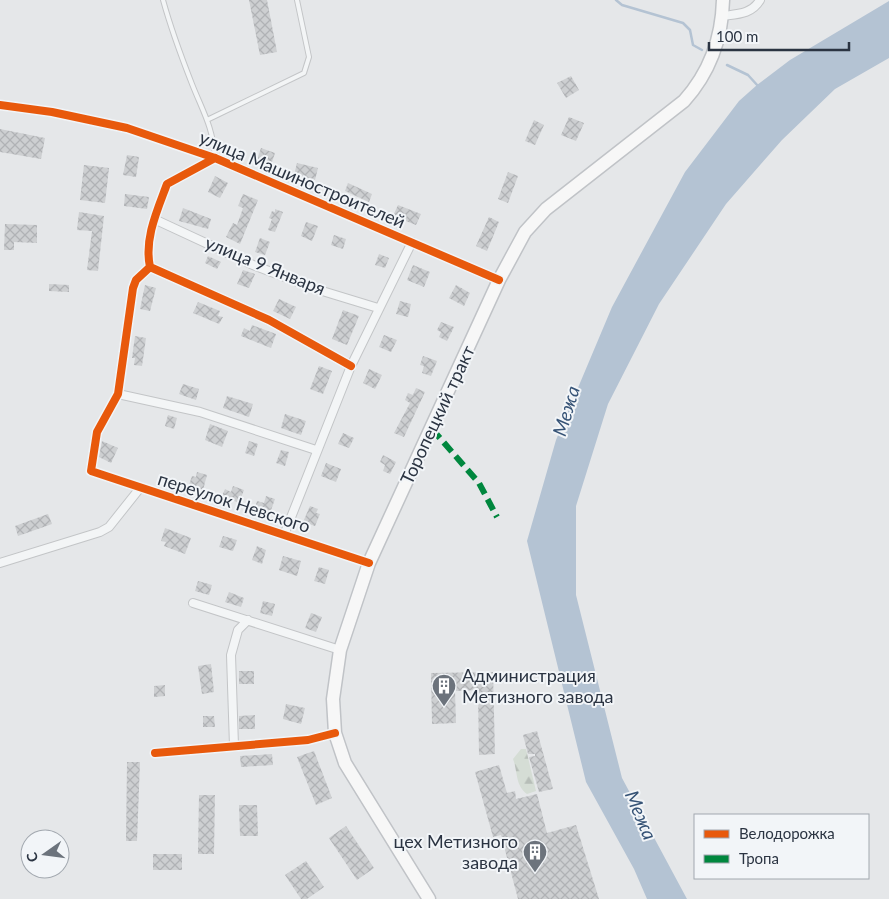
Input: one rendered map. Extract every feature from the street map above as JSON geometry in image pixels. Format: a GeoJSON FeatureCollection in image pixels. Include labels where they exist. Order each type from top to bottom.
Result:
{"type":"FeatureCollection","features":[{"type":"Feature","properties":{"kind":"main road","name":"Торопецкий тракт"},"geometry":{"type":"LineString","coordinates":[[426,895],[346,763],[335,733],[333,699],[340,650],[369,563],[499,280],[525,232],[546,209],[684,101],[694,90],[711,61],[723,16],[723,0]]}},
{"type":"Feature","properties":{"kind":"street"},"geometry":{"type":"LineString","coordinates":[[723,16],[746,13],[756,7],[760,0]]}},
{"type":"Feature","properties":{"kind":"street","name":"улица Машиностроителей"},"geometry":{"type":"LineString","coordinates":[[0,105],[52,112],[127,128],[215,158],[499,280]]}},
{"type":"Feature","properties":{"kind":"street"},"geometry":{"type":"LineString","coordinates":[[150,267],[147,252],[154,219],[166,184],[215,158]]}},
{"type":"Feature","properties":{"kind":"street","name":"улица 9 Января"},"geometry":{"type":"LineString","coordinates":[[154,219],[254,265],[319,290],[378,308]]}},
{"type":"Feature","properties":{"kind":"street"},"geometry":{"type":"LineString","coordinates":[[284,535],[316,450],[351,366],[412,242]]}},
{"type":"Feature","properties":{"kind":"street"},"geometry":{"type":"LineString","coordinates":[[150,267],[269,320],[351,366]]}},
{"type":"Feature","properties":{"kind":"street"},"geometry":{"type":"LineString","coordinates":[[150,267],[136,280],[133,288],[118,394],[200,412],[316,450]]}},
{"type":"Feature","properties":{"kind":"street","name":"переулок Невского"},"geometry":{"type":"LineString","coordinates":[[118,394],[97,432],[91,471],[369,563]]}},
{"type":"Feature","properties":{"kind":"street"},"geometry":{"type":"LineString","coordinates":[[0,563],[100,532],[109,527],[140,488]]}},
{"type":"Feature","properties":{"kind":"street"},"geometry":{"type":"LineString","coordinates":[[192,603],[340,650]]}},
{"type":"Feature","properties":{"kind":"street"},"geometry":{"type":"LineString","coordinates":[[234,746],[231,655],[238,630],[248,620]]}},
{"type":"Feature","properties":{"kind":"street"},"geometry":{"type":"LineString","coordinates":[[155,752],[308,740],[335,733]]}},
{"type":"Feature","properties":{"kind":"lane"},"geometry":{"type":"LineString","coordinates":[[163,0],[172,35],[198,100],[209,119],[215,158]]}},
{"type":"Feature","properties":{"kind":"lane"},"geometry":{"type":"LineString","coordinates":[[209,119],[304,73],[309,57],[297,0]]}},
{"type":"Feature","properties":{"kind":"green space"},"geometry":{"type":"Polygon","coordinates":[[[521,749],[526,749],[536,791],[527,794],[520,787],[513,759],[521,749]]]}},
{"type":"Feature","properties":{"kind":"water","name":"Межа"},"geometry":{"type":"Polygon","coordinates":[[[889,1],[889,58],[835,89],[782,140],[726,204],[659,304],[608,404],[576,506],[576,595],[622,778],[687,899],[647,899],[634,869],[586,782],[527,541],[556,440],[612,307],[685,172],[739,101],[757,85],[790,60],[889,1]]]}},
{"type":"Feature","properties":{"kind":"building"},"geometry":{"type":"Polygon","coordinates":[[[249,0],[267,0],[277,52],[260,55],[249,0]]]}},
{"type":"Feature","properties":{"kind":"building"},"geometry":{"type":"Polygon","coordinates":[[[571,76],[579,90],[566,98],[557,83],[571,76]]]}},
{"type":"Feature","properties":{"kind":"building"},"geometry":{"type":"Polygon","coordinates":[[[569,117],[584,123],[576,141],[561,135],[569,117]]]}},
{"type":"Feature","properties":{"kind":"building"},"geometry":{"type":"Polygon","coordinates":[[[534,120],[544,125],[535,145],[525,141],[534,120]]]}},
{"type":"Feature","properties":{"kind":"building"},"geometry":{"type":"Polygon","coordinates":[[[0,129],[45,138],[41,159],[0,152],[0,129]]]}},
{"type":"Feature","properties":{"kind":"building"},"geometry":{"type":"Polygon","coordinates":[[[261,148],[275,153],[271,165],[257,160],[261,148]]]}},
{"type":"Feature","properties":{"kind":"building"},"geometry":{"type":"Polygon","coordinates":[[[127,155],[139,157],[136,177],[123,175],[127,155]]]}},
{"type":"Feature","properties":{"kind":"building"},"geometry":{"type":"Polygon","coordinates":[[[297,163],[318,168],[315,180],[294,175],[297,163]]]}},
{"type":"Feature","properties":{"kind":"building"},"geometry":{"type":"Polygon","coordinates":[[[84,165],[109,168],[105,203],[80,200],[84,165]]]}},
{"type":"Feature","properties":{"kind":"building"},"geometry":{"type":"Polygon","coordinates":[[[508,172],[518,176],[508,203],[498,199],[508,172]]]}},
{"type":"Feature","properties":{"kind":"building"},"geometry":{"type":"Polygon","coordinates":[[[215,176],[228,183],[220,198],[208,192],[215,176]]]}},
{"type":"Feature","properties":{"kind":"building"},"geometry":{"type":"Polygon","coordinates":[[[348,183],[372,194],[369,202],[345,191],[348,183]]]}},
{"type":"Feature","properties":{"kind":"building"},"geometry":{"type":"Polygon","coordinates":[[[125,194],[149,197],[147,209],[124,206],[125,194]]]}},
{"type":"Feature","properties":{"kind":"building"},"geometry":{"type":"Polygon","coordinates":[[[243,194],[258,200],[240,244],[226,237],[233,223],[237,225],[243,208],[238,206],[243,194]]]}},
{"type":"Feature","properties":{"kind":"building"},"geometry":{"type":"Polygon","coordinates":[[[398,205],[421,214],[416,225],[393,216],[398,205]]]}},
{"type":"Feature","properties":{"kind":"building"},"geometry":{"type":"Polygon","coordinates":[[[183,208],[211,219],[208,229],[179,221],[183,208]]]}},
{"type":"Feature","properties":{"kind":"building"},"geometry":{"type":"Polygon","coordinates":[[[275,209],[283,212],[275,232],[268,230],[272,219],[269,218],[272,211],[275,212],[275,209]]]}},
{"type":"Feature","properties":{"kind":"building"},"geometry":{"type":"Polygon","coordinates":[[[79,212],[104,216],[98,271],[87,270],[92,231],[77,230],[79,212]]]}},
{"type":"Feature","properties":{"kind":"building"},"geometry":{"type":"Polygon","coordinates":[[[489,217],[499,222],[487,251],[476,246],[489,217]]]}},
{"type":"Feature","properties":{"kind":"building"},"geometry":{"type":"Polygon","coordinates":[[[306,222],[318,226],[312,241],[301,236],[306,222]]]}},
{"type":"Feature","properties":{"kind":"building"},"geometry":{"type":"Polygon","coordinates":[[[5,224],[37,225],[37,243],[14,242],[14,250],[4,250],[5,224]]]}},
{"type":"Feature","properties":{"kind":"building"},"geometry":{"type":"Polygon","coordinates":[[[334,235],[346,239],[343,249],[331,245],[334,235]]]}},
{"type":"Feature","properties":{"kind":"building"},"geometry":{"type":"Polygon","coordinates":[[[260,238],[270,242],[265,255],[255,252],[260,238]]]}},
{"type":"Feature","properties":{"kind":"building"},"geometry":{"type":"Polygon","coordinates":[[[379,254],[389,258],[385,268],[375,265],[379,254]]]}},
{"type":"Feature","properties":{"kind":"building"},"geometry":{"type":"Polygon","coordinates":[[[208,256],[221,262],[217,269],[205,263],[208,256]]]}},
{"type":"Feature","properties":{"kind":"building"},"geometry":{"type":"Polygon","coordinates":[[[413,265],[430,272],[424,287],[407,280],[413,265]]]}},
{"type":"Feature","properties":{"kind":"building"},"geometry":{"type":"Polygon","coordinates":[[[243,270],[255,274],[249,288],[237,284],[243,270]]]}},
{"type":"Feature","properties":{"kind":"building"},"geometry":{"type":"Polygon","coordinates":[[[49,284],[69,285],[69,292],[49,291],[49,284]]]}},
{"type":"Feature","properties":{"kind":"building"},"geometry":{"type":"Polygon","coordinates":[[[145,285],[156,288],[150,311],[140,309],[145,285]]]}},
{"type":"Feature","properties":{"kind":"building"},"geometry":{"type":"Polygon","coordinates":[[[456,285],[470,293],[464,306],[449,298],[456,285]]]}},
{"type":"Feature","properties":{"kind":"building"},"geometry":{"type":"Polygon","coordinates":[[[279,299],[296,307],[290,319],[273,311],[279,299]]]}},
{"type":"Feature","properties":{"kind":"building"},"geometry":{"type":"Polygon","coordinates":[[[400,301],[411,304],[408,317],[396,314],[400,301]]]}},
{"type":"Feature","properties":{"kind":"building"},"geometry":{"type":"Polygon","coordinates":[[[198,302],[220,311],[218,316],[223,317],[219,324],[193,313],[198,302]]]}},
{"type":"Feature","properties":{"kind":"building"},"geometry":{"type":"Polygon","coordinates":[[[343,310],[359,316],[347,345],[332,339],[343,310]]]}},
{"type":"Feature","properties":{"kind":"building"},"geometry":{"type":"Polygon","coordinates":[[[441,322],[454,327],[447,341],[439,337],[441,332],[437,330],[441,322]]]}},
{"type":"Feature","properties":{"kind":"building"},"geometry":{"type":"Polygon","coordinates":[[[252,325],[276,334],[271,348],[241,336],[244,328],[250,331],[252,325]]]}},
{"type":"Feature","properties":{"kind":"building"},"geometry":{"type":"Polygon","coordinates":[[[384,335],[397,340],[391,352],[379,347],[384,335]]]}},
{"type":"Feature","properties":{"kind":"building"},"geometry":{"type":"Polygon","coordinates":[[[135,336],[146,338],[142,366],[134,365],[135,358],[132,358],[135,336]]]}},
{"type":"Feature","properties":{"kind":"building"},"geometry":{"type":"Polygon","coordinates":[[[423,356],[437,361],[431,376],[422,373],[424,366],[420,365],[423,356]]]}},
{"type":"Feature","properties":{"kind":"building"},"geometry":{"type":"Polygon","coordinates":[[[319,366],[332,371],[323,394],[310,389],[319,366]]]}},
{"type":"Feature","properties":{"kind":"building"},"geometry":{"type":"Polygon","coordinates":[[[369,369],[382,375],[375,389],[363,383],[369,369]]]}},
{"type":"Feature","properties":{"kind":"building"},"geometry":{"type":"Polygon","coordinates":[[[183,384],[199,389],[196,400],[179,394],[183,384]]]}},
{"type":"Feature","properties":{"kind":"building"},"geometry":{"type":"Polygon","coordinates":[[[416,388],[425,392],[404,437],[394,433],[410,403],[405,400],[408,393],[413,395],[416,388]]]}},
{"type":"Feature","properties":{"kind":"building"},"geometry":{"type":"Polygon","coordinates":[[[227,396],[253,404],[249,417],[223,408],[227,396]]]}},
{"type":"Feature","properties":{"kind":"building"},"geometry":{"type":"Polygon","coordinates":[[[285,414],[306,421],[301,435],[281,428],[285,414]]]}},
{"type":"Feature","properties":{"kind":"building"},"geometry":{"type":"Polygon","coordinates":[[[168,415],[177,418],[174,429],[165,426],[168,415]]]}},
{"type":"Feature","properties":{"kind":"building"},"geometry":{"type":"Polygon","coordinates":[[[210,424],[228,431],[222,447],[205,440],[210,424]]]}},
{"type":"Feature","properties":{"kind":"building"},"geometry":{"type":"Polygon","coordinates":[[[343,433],[354,438],[349,448],[338,444],[343,433]]]}},
{"type":"Feature","properties":{"kind":"building"},"geometry":{"type":"Polygon","coordinates":[[[102,441],[118,448],[111,463],[99,457],[102,441]]]}},
{"type":"Feature","properties":{"kind":"building"},"geometry":{"type":"Polygon","coordinates":[[[249,441],[258,444],[254,456],[245,453],[249,441]]]}},
{"type":"Feature","properties":{"kind":"building"},"geometry":{"type":"Polygon","coordinates":[[[281,450],[289,452],[285,466],[276,463],[281,450]]]}},
{"type":"Feature","properties":{"kind":"building"},"geometry":{"type":"Polygon","coordinates":[[[383,455],[396,462],[390,474],[383,471],[385,465],[380,462],[383,455]]]}},
{"type":"Feature","properties":{"kind":"building"},"geometry":{"type":"Polygon","coordinates":[[[326,463],[341,469],[336,482],[321,476],[326,463]]]}},
{"type":"Feature","properties":{"kind":"building"},"geometry":{"type":"Polygon","coordinates":[[[197,472],[207,475],[203,490],[189,485],[192,476],[196,477],[197,472]]]}},
{"type":"Feature","properties":{"kind":"building"},"geometry":{"type":"Polygon","coordinates":[[[233,486],[244,490],[239,503],[222,496],[225,489],[231,492],[233,486]]]}},
{"type":"Feature","properties":{"kind":"building"},"geometry":{"type":"Polygon","coordinates":[[[266,496],[275,499],[270,513],[255,508],[257,501],[264,503],[266,496]]]}},
{"type":"Feature","properties":{"kind":"building"},"geometry":{"type":"Polygon","coordinates":[[[310,506],[318,509],[316,513],[320,514],[315,526],[303,522],[310,506]]]}},
{"type":"Feature","properties":{"kind":"building"},"geometry":{"type":"Polygon","coordinates":[[[48,514],[52,524],[18,536],[15,526],[48,514]]]}},
{"type":"Feature","properties":{"kind":"building"},"geometry":{"type":"Polygon","coordinates":[[[165,528],[191,538],[185,554],[164,546],[166,542],[161,541],[165,528]]]}},
{"type":"Feature","properties":{"kind":"building"},"geometry":{"type":"Polygon","coordinates":[[[223,536],[237,540],[233,551],[219,547],[223,536]]]}},
{"type":"Feature","properties":{"kind":"building"},"geometry":{"type":"Polygon","coordinates":[[[257,546],[266,550],[262,564],[252,560],[257,546]]]}},
{"type":"Feature","properties":{"kind":"building"},"geometry":{"type":"Polygon","coordinates":[[[283,556],[301,561],[297,576],[279,570],[283,556]]]}},
{"type":"Feature","properties":{"kind":"building"},"geometry":{"type":"Polygon","coordinates":[[[319,567],[329,570],[325,584],[314,581],[319,567]]]}},
{"type":"Feature","properties":{"kind":"building"},"geometry":{"type":"Polygon","coordinates":[[[198,581],[212,585],[209,595],[195,591],[198,581]]]}},
{"type":"Feature","properties":{"kind":"building"},"geometry":{"type":"Polygon","coordinates":[[[229,592],[244,598],[241,607],[225,602],[229,592]]]}},
{"type":"Feature","properties":{"kind":"building"},"geometry":{"type":"Polygon","coordinates":[[[263,601],[275,604],[272,616],[260,613],[263,601]]]}},
{"type":"Feature","properties":{"kind":"building"},"geometry":{"type":"Polygon","coordinates":[[[311,613],[322,617],[316,632],[305,628],[311,613]]]}},
{"type":"Feature","properties":{"kind":"building"},"geometry":{"type":"Polygon","coordinates":[[[211,664],[214,692],[202,694],[198,666],[211,664]]]}},
{"type":"Feature","properties":{"kind":"building"},"geometry":{"type":"Polygon","coordinates":[[[239,671],[254,671],[254,684],[239,684],[239,671]]]}},
{"type":"Feature","properties":{"kind":"building","name":"Администрация Метизного завода"},"geometry":{"type":"Polygon","coordinates":[[[493,672],[495,754],[479,755],[478,690],[455,691],[456,723],[432,724],[431,673],[493,672]]]}},
{"type":"Feature","properties":{"kind":"building"},"geometry":{"type":"Polygon","coordinates":[[[165,685],[165,696],[154,697],[154,686],[165,685]]]}},
{"type":"Feature","properties":{"kind":"building"},"geometry":{"type":"Polygon","coordinates":[[[286,704],[305,708],[301,724],[283,719],[286,704]]]}},
{"type":"Feature","properties":{"kind":"building"},"geometry":{"type":"Polygon","coordinates":[[[255,715],[255,729],[239,729],[239,716],[255,715]]]}},
{"type":"Feature","properties":{"kind":"building"},"geometry":{"type":"Polygon","coordinates":[[[203,716],[214,716],[215,727],[203,727],[203,716]]]}},
{"type":"Feature","properties":{"kind":"building","name":"цех Метизного завода"},"geometry":{"type":"Polygon","coordinates":[[[537,731],[553,789],[539,792],[529,757],[535,756],[535,754],[528,754],[523,735],[537,731]]]}},
{"type":"Feature","properties":{"kind":"building"},"geometry":{"type":"Polygon","coordinates":[[[314,751],[332,798],[316,805],[297,757],[314,751]]]}},
{"type":"Feature","properties":{"kind":"building"},"geometry":{"type":"Polygon","coordinates":[[[272,754],[273,765],[241,767],[240,756],[272,754]]]}},
{"type":"Feature","properties":{"kind":"building"},"geometry":{"type":"Polygon","coordinates":[[[127,762],[140,762],[137,841],[126,841],[127,762]]]}},
{"type":"Feature","properties":{"kind":"building"},"geometry":{"type":"Polygon","coordinates":[[[499,765],[507,793],[515,791],[516,799],[537,794],[547,833],[576,825],[599,899],[518,899],[501,835],[493,837],[475,772],[499,765]]]}},
{"type":"Feature","properties":{"kind":"building"},"geometry":{"type":"Polygon","coordinates":[[[199,795],[215,795],[214,854],[198,854],[199,795]]]}},
{"type":"Feature","properties":{"kind":"building"},"geometry":{"type":"Polygon","coordinates":[[[239,805],[257,805],[258,836],[240,836],[239,805]]]}},
{"type":"Feature","properties":{"kind":"building"},"geometry":{"type":"Polygon","coordinates":[[[346,826],[374,868],[357,880],[329,838],[346,826]]]}},
{"type":"Feature","properties":{"kind":"building"},"geometry":{"type":"Polygon","coordinates":[[[153,854],[182,854],[182,870],[153,870],[153,854]]]}},
{"type":"Feature","properties":{"kind":"building"},"geometry":{"type":"Polygon","coordinates":[[[306,861],[324,887],[307,899],[301,899],[285,875],[306,861]]]}},
{"type":"Feature","properties":{"kind":"waterway"},"geometry":{"type":"LineString","coordinates":[[616,0],[622,5],[683,23],[690,30],[693,45],[702,50]]}},
{"type":"Feature","properties":{"kind":"waterway"},"geometry":{"type":"LineString","coordinates":[[727,65],[748,75],[758,86]]}},
{"type":"Feature","properties":{"kind":"marked path"},"geometry":{"type":"LineString","coordinates":[[432,429],[479,483],[497,517]]}},
{"type":"Feature","properties":{"kind":"cycle path"},"geometry":{"type":"LineString","coordinates":[[0,105],[52,112],[127,128],[215,158],[499,280]]}},
{"type":"Feature","properties":{"kind":"cycle path"},"geometry":{"type":"LineString","coordinates":[[215,158],[167,184],[150,236],[150,267],[136,280],[133,288],[118,394],[97,432],[91,471],[369,563]]}},
{"type":"Feature","properties":{"kind":"cycle path"},"geometry":{"type":"LineString","coordinates":[[150,267],[269,320],[351,366]]}},
{"type":"Feature","properties":{"kind":"cycle path"},"geometry":{"type":"LineString","coordinates":[[155,753],[308,740],[335,733]]}},
{"type":"Feature","properties":{"kind":"place","name":"Администрация Метизного завода"},"geometry":{"type":"Point","coordinates":[444,707]}},
{"type":"Feature","properties":{"kind":"place","name":"цех Метизного завода"},"geometry":{"type":"Point","coordinates":[535,873]}}]}
